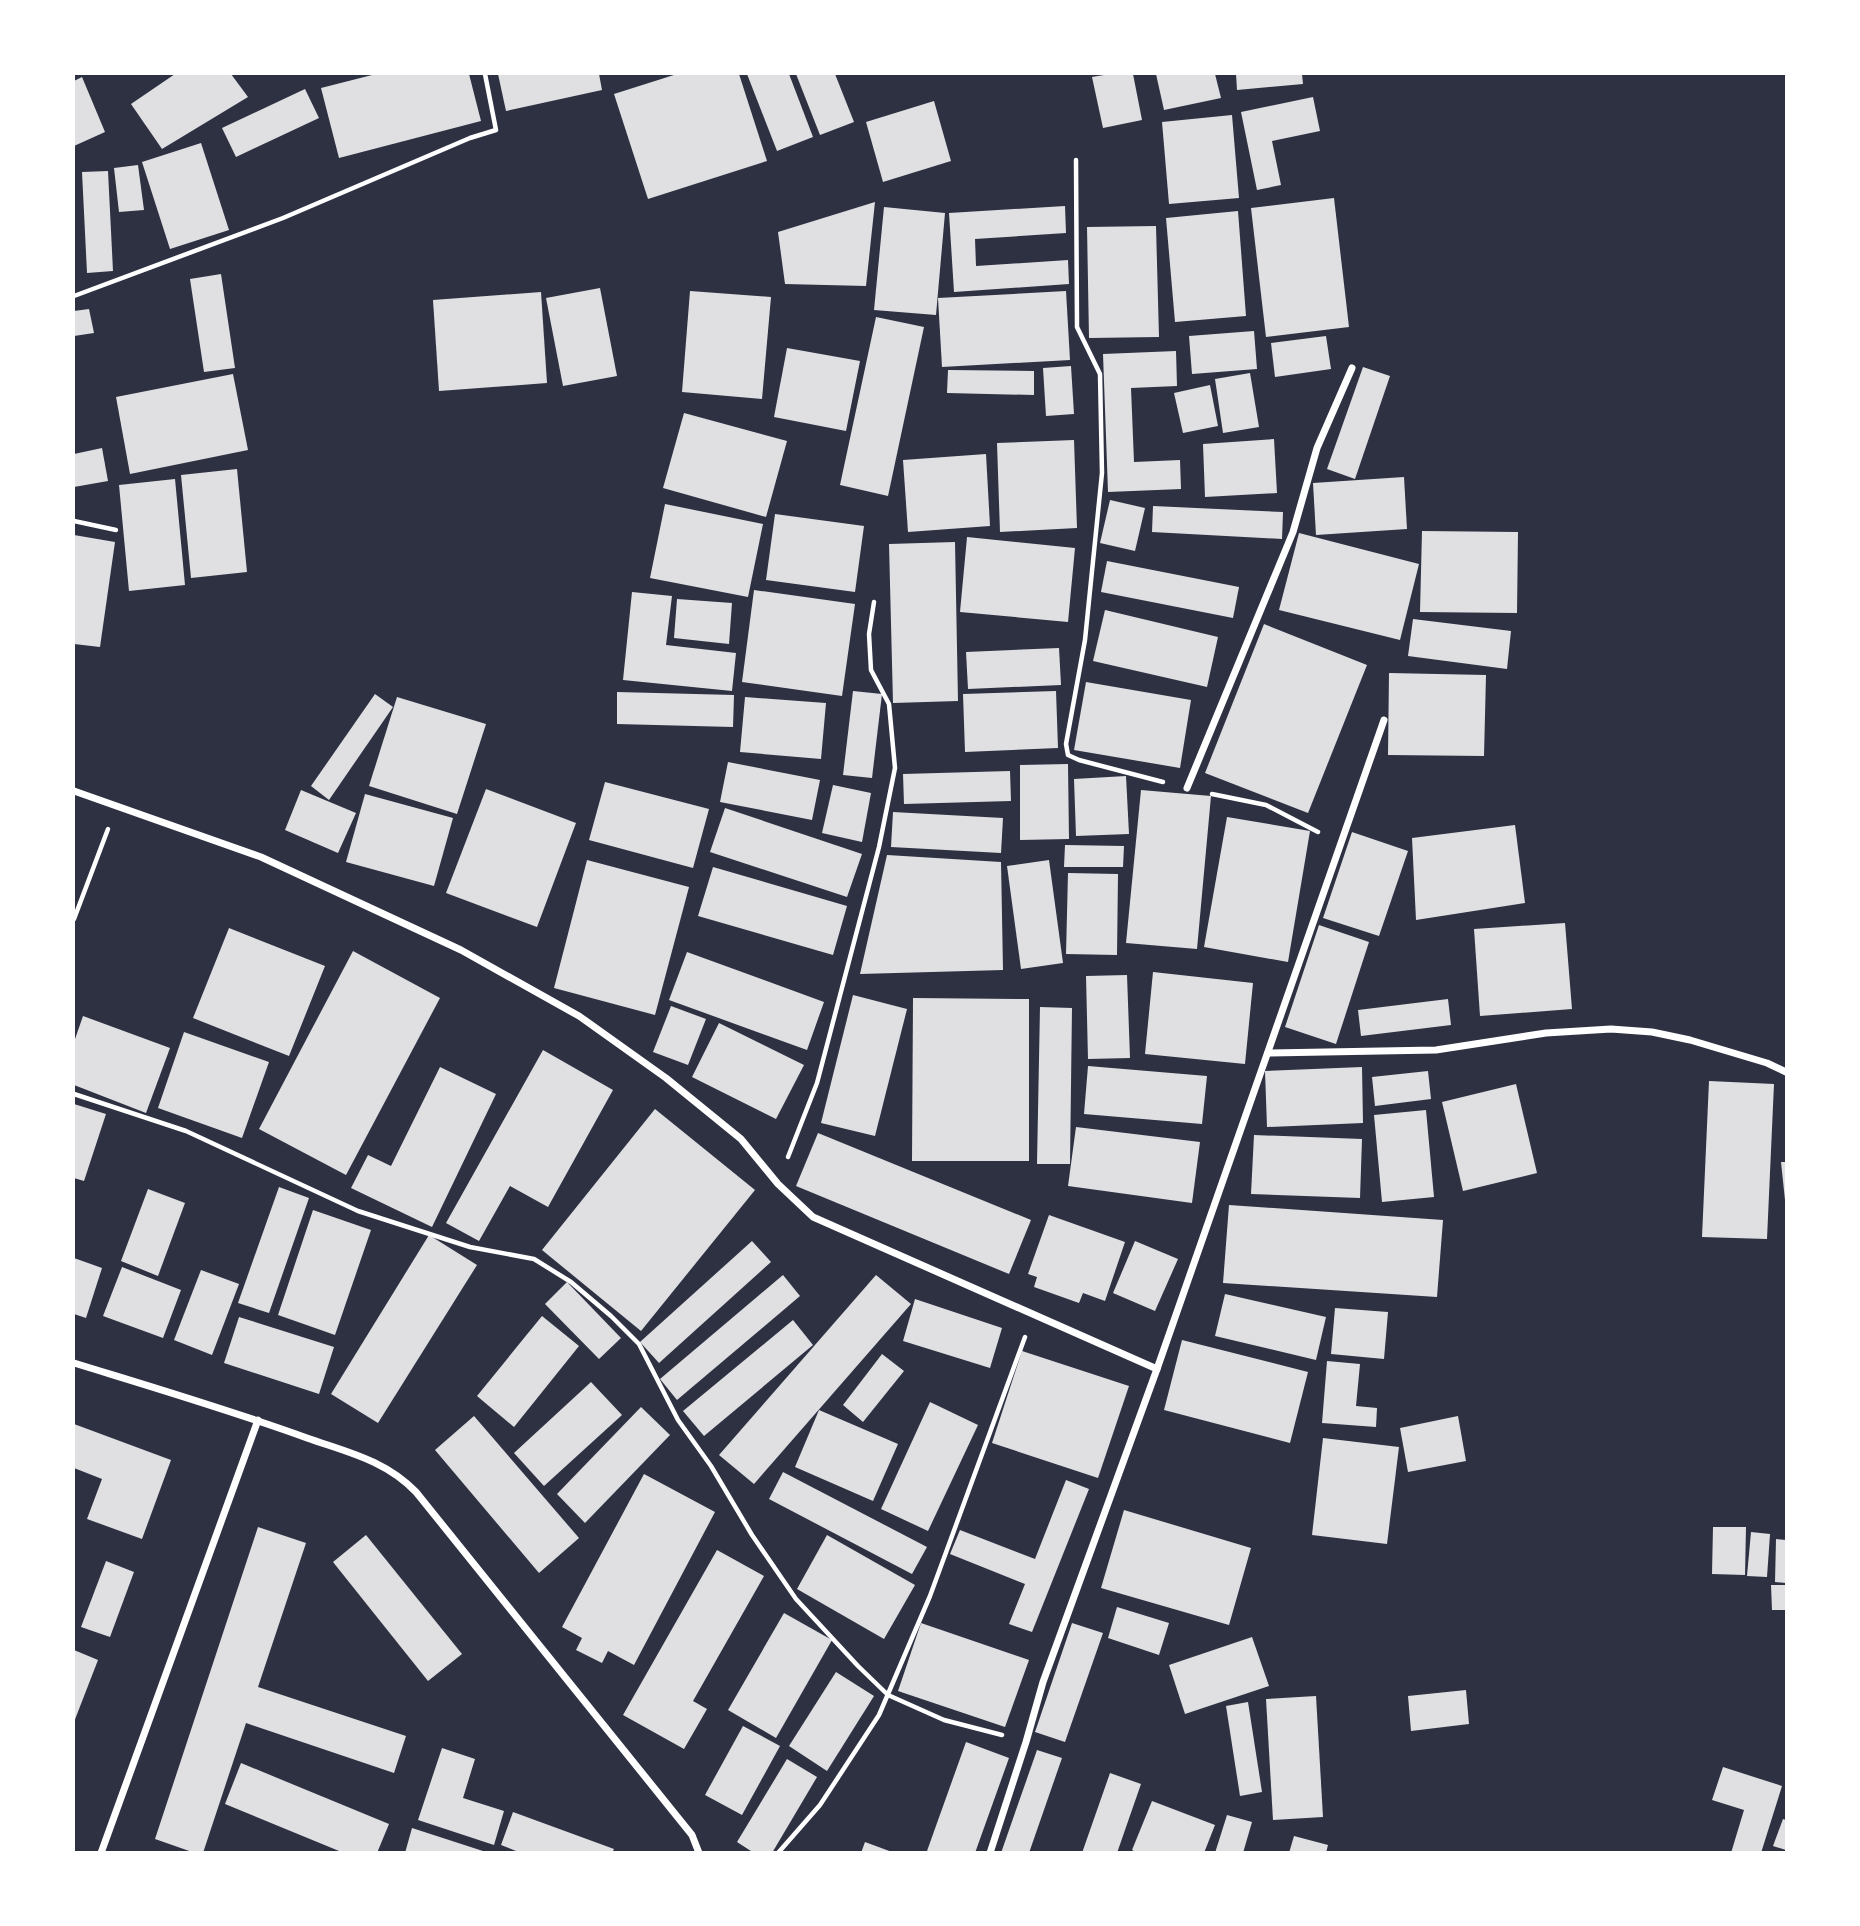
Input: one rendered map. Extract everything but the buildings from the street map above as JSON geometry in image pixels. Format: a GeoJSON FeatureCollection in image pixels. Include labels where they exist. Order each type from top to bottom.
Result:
{"type":"FeatureCollection","features":[{"type":"Feature","properties":{"kind":"street"},"geometry":{"type":"LineString","coordinates":[[1187,789],[1293,532],[1317,448],[1352,368]]}},
{"type":"Feature","properties":{"kind":"street"},"geometry":{"type":"LineString","coordinates":[[990,1853],[1043,1682],[1157,1369],[1384,720]]}},
{"type":"Feature","properties":{"kind":"street"},"geometry":{"type":"LineString","coordinates":[[74,791],[261,857],[461,950],[579,1016],[666,1078],[741,1139],[778,1184],[813,1217],[846,1234],[1157,1369]]}},
{"type":"Feature","properties":{"kind":"street"},"geometry":{"type":"LineString","coordinates":[[1268,1053],[1436,1050],[1546,1033],[1611,1029],[1652,1032],[1690,1040],[1767,1063],[1787,1072]]}},
{"type":"Feature","properties":{"kind":"street"},"geometry":{"type":"LineString","coordinates":[[74,1363],[258,1420],[379,1464],[400,1475],[692,1835],[699,1853]]}},
{"type":"Feature","properties":{"kind":"street"},"geometry":{"type":"LineString","coordinates":[[101,1853],[258,1420]]}},
{"type":"Feature","properties":{"kind":"path"},"geometry":{"type":"LineString","coordinates":[[74,296],[283,218],[470,138],[496,130],[485,74]]}},
{"type":"Feature","properties":{"kind":"path"},"geometry":{"type":"LineString","coordinates":[[1076,160],[1077,327],[1100,374],[1102,473],[1085,640],[1066,744],[1068,755],[1187,789],[1266,805],[1340,844]]}},
{"type":"Feature","properties":{"kind":"path"},"geometry":{"type":"LineString","coordinates":[[74,520],[116,530]]}},
{"type":"Feature","properties":{"kind":"path"},"geometry":{"type":"LineString","coordinates":[[778,1184],[817,1083],[879,847],[895,768],[889,704],[871,670],[869,634],[874,602]]}},
{"type":"Feature","properties":{"kind":"path"},"geometry":{"type":"LineString","coordinates":[[74,919],[117,806]]}},
{"type":"Feature","properties":{"kind":"path"},"geometry":{"type":"LineString","coordinates":[[74,1094],[186,1132],[358,1211],[470,1247],[534,1259],[571,1282],[639,1344],[678,1420],[711,1465],[752,1535],[796,1599],[888,1695],[944,1720],[1026,1742]]}},
{"type":"Feature","properties":{"kind":"path"},"geometry":{"type":"LineString","coordinates":[[778,1853],[820,1805],[879,1715],[930,1596],[1034,1314]]}}]}
